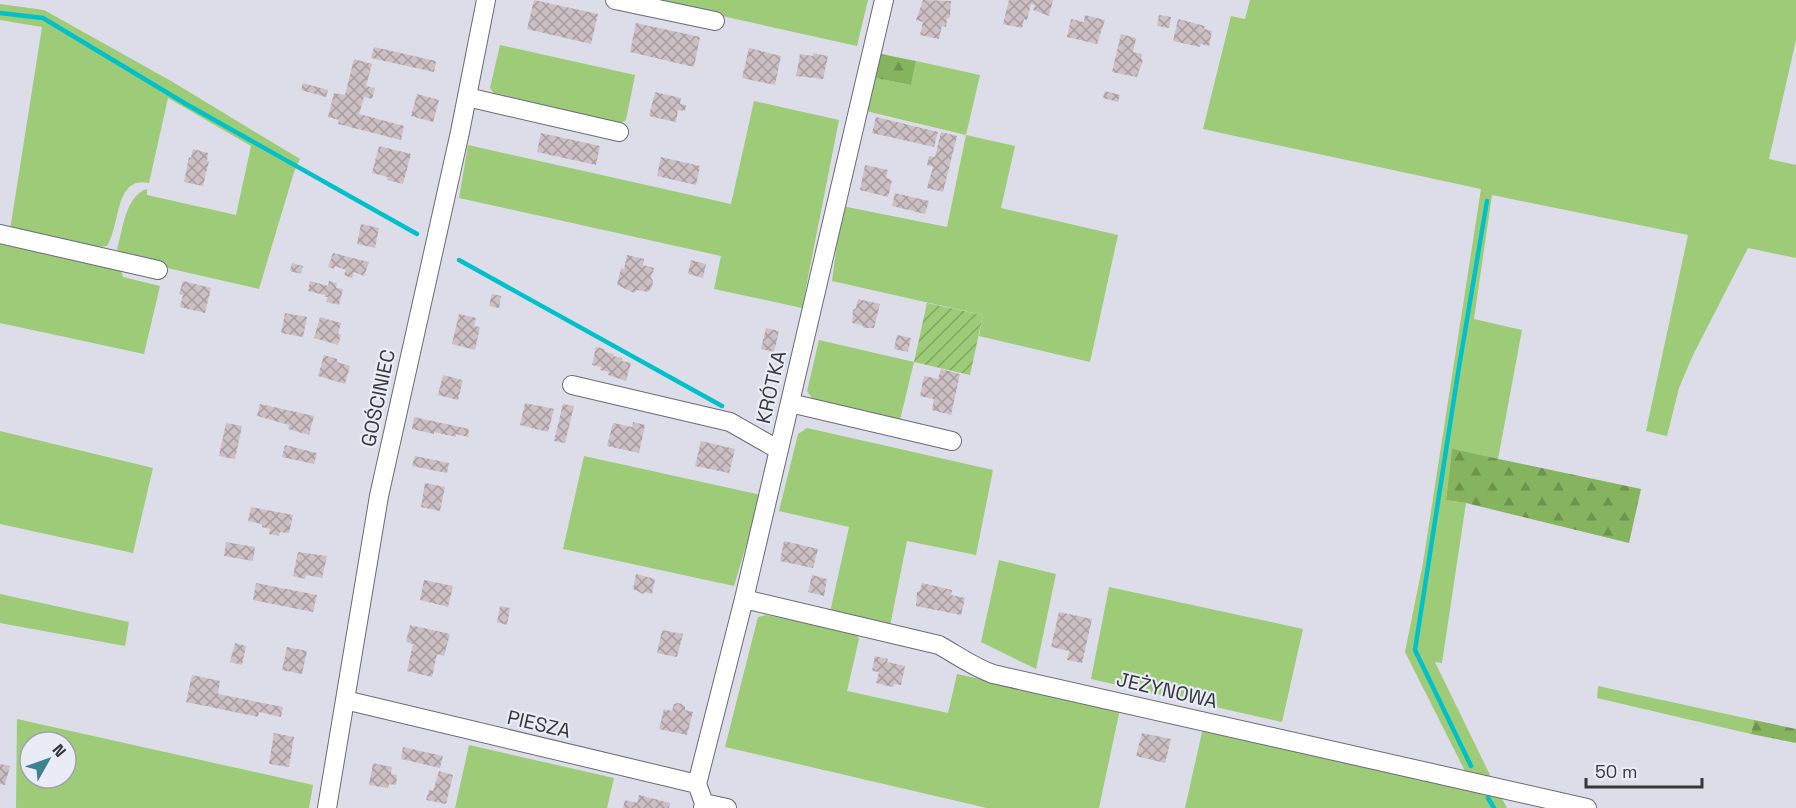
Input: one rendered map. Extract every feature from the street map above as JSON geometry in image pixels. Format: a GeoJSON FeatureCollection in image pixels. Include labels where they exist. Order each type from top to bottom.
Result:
{"type":"FeatureCollection","features":[{"type":"Feature","properties":{"kind":"street","name":"GOŚCINIEC"},"geometry":{"type":"LineString","coordinates":[[327,808],[380,496],[486,0]]}},
{"type":"Feature","properties":{"kind":"street"},"geometry":{"type":"LineString","coordinates":[[615,0],[715,21]]}},
{"type":"Feature","properties":{"kind":"street","name":"KRÓTKA"},"geometry":{"type":"LineString","coordinates":[[697,784],[744,599],[884,0]]}},
{"type":"Feature","properties":{"kind":"street"},"geometry":{"type":"LineString","coordinates":[[466,97],[619,132]]}},
{"type":"Feature","properties":{"kind":"street"},"geometry":{"type":"LineString","coordinates":[[0,234],[158,270]]}},
{"type":"Feature","properties":{"kind":"street"},"geometry":{"type":"LineString","coordinates":[[572,385],[730,422],[779,450]]}},
{"type":"Feature","properties":{"kind":"street"},"geometry":{"type":"LineString","coordinates":[[790,403],[952,441]]}},
{"type":"Feature","properties":{"kind":"street","name":"JEŻYNOWA"},"geometry":{"type":"LineString","coordinates":[[744,599],[939,645],[977,669],[993,674],[1587,808]]}},
{"type":"Feature","properties":{"kind":"street","name":"PIESZA"},"geometry":{"type":"LineString","coordinates":[[345,700],[697,784]]}},
{"type":"Feature","properties":{"kind":"street"},"geometry":{"type":"LineString","coordinates":[[697,784],[704,805],[727,808]]}},
{"type":"Feature","properties":{"kind":"green space"},"geometry":{"type":"Polygon","coordinates":[[[650,0],[868,0],[857,46],[650,0]]]}},
{"type":"Feature","properties":{"kind":"green space"},"geometry":{"type":"Polygon","coordinates":[[[1250,0],[1796,0],[1796,40],[1769,159],[1796,165],[1796,258],[1748,248],[1693,355],[1679,388],[1667,436],[1646,431],[1688,235],[1492,195],[1474,319],[1522,330],[1498,459],[1452,450],[1446,500],[1466,503],[1442,663],[1435,662],[1491,777],[1466,773],[1405,652],[1423,563],[1481,189],[1203,129],[1231,16],[1245,19],[1250,0]]]}},
{"type":"Feature","properties":{"kind":"green space"},"geometry":{"type":"Polygon","coordinates":[[[0,4],[44,10],[171,81],[300,159],[294,172],[259,289],[125,257],[117,249],[129,206],[140,193],[147,189],[147,195],[236,215],[251,146],[168,98],[149,183],[138,183],[124,194],[107,246],[98,247],[10,230],[42,27],[0,20],[0,4]]]}},
{"type":"Feature","properties":{"kind":"green space"},"geometry":{"type":"Polygon","coordinates":[[[500,45],[635,75],[626,120],[616,126],[499,100],[490,88],[500,45]]]}},
{"type":"Feature","properties":{"kind":"green space"},"geometry":{"type":"Polygon","coordinates":[[[876,53],[916,61],[911,85],[870,77],[876,53]]]}},
{"type":"Feature","properties":{"kind":"green space"},"geometry":{"type":"Polygon","coordinates":[[[916,61],[980,75],[966,135],[866,111],[870,77],[911,85],[916,61]]]}},
{"type":"Feature","properties":{"kind":"green space"},"geometry":{"type":"Polygon","coordinates":[[[754,101],[839,120],[802,308],[714,289],[721,256],[459,198],[468,145],[731,204],[754,101]]]}},
{"type":"Feature","properties":{"kind":"green space"},"geometry":{"type":"Polygon","coordinates":[[[966,135],[1015,146],[1001,208],[1118,235],[1090,362],[979,336],[983,315],[832,281],[842,206],[947,227],[966,135]]]}},
{"type":"Feature","properties":{"kind":"green space"},"geometry":{"type":"Polygon","coordinates":[[[0,240],[120,267],[123,277],[160,286],[144,354],[0,323],[0,240]]]}},
{"type":"Feature","properties":{"kind":"green space"},"geometry":{"type":"Polygon","coordinates":[[[927,303],[983,315],[970,375],[914,362],[927,303]]]}},
{"type":"Feature","properties":{"kind":"green space"},"geometry":{"type":"Polygon","coordinates":[[[819,340],[914,362],[900,420],[814,401],[807,391],[819,340]]]}},
{"type":"Feature","properties":{"kind":"green space"},"geometry":{"type":"Polygon","coordinates":[[[807,428],[993,470],[976,555],[907,541],[890,626],[830,612],[849,527],[779,511],[798,434],[807,428]]]}},
{"type":"Feature","properties":{"kind":"green space"},"geometry":{"type":"Polygon","coordinates":[[[0,431],[153,468],[133,553],[0,524],[0,431]]]}},
{"type":"Feature","properties":{"kind":"green space"},"geometry":{"type":"Polygon","coordinates":[[[1452,449],[1641,489],[1629,543],[1446,500],[1452,449]]]}},
{"type":"Feature","properties":{"kind":"green space"},"geometry":{"type":"Polygon","coordinates":[[[584,456],[761,495],[734,586],[563,549],[584,456]]]}},
{"type":"Feature","properties":{"kind":"green space"},"geometry":{"type":"Polygon","coordinates":[[[999,560],[1056,574],[1036,669],[981,642],[999,560]]]}},
{"type":"Feature","properties":{"kind":"green space"},"geometry":{"type":"Polygon","coordinates":[[[1109,587],[1303,629],[1282,722],[1091,679],[1109,587]]]}},
{"type":"Feature","properties":{"kind":"green space"},"geometry":{"type":"Polygon","coordinates":[[[0,594],[129,622],[125,646],[0,623],[0,594]]]}},
{"type":"Feature","properties":{"kind":"green space"},"geometry":{"type":"Polygon","coordinates":[[[766,615],[856,632],[859,639],[847,691],[948,713],[957,674],[1120,709],[1099,808],[987,808],[725,747],[758,617],[766,615]]]}},
{"type":"Feature","properties":{"kind":"green space"},"geometry":{"type":"Polygon","coordinates":[[[1598,686],[1754,720],[1751,734],[1597,698],[1598,686]]]}},
{"type":"Feature","properties":{"kind":"green space"},"geometry":{"type":"Polygon","coordinates":[[[17,719],[66,730],[18,730],[18,790],[78,790],[78,733],[313,785],[309,808],[16,808],[17,719]]]}},
{"type":"Feature","properties":{"kind":"green space"},"geometry":{"type":"Polygon","coordinates":[[[1754,720],[1796,729],[1796,743],[1751,734],[1754,720]]]}},
{"type":"Feature","properties":{"kind":"green space"},"geometry":{"type":"Polygon","coordinates":[[[1203,728],[1498,791],[1507,808],[1185,808],[1203,728]]]}},
{"type":"Feature","properties":{"kind":"green space"},"geometry":{"type":"Polygon","coordinates":[[[469,745],[614,778],[607,808],[455,808],[469,745]]]}},
{"type":"Feature","properties":{"kind":"building"},"geometry":{"type":"Polygon","coordinates":[[[534,0],[598,14],[591,44],[527,29],[534,0]]]}},
{"type":"Feature","properties":{"kind":"building"},"geometry":{"type":"Polygon","coordinates":[[[923,0],[951,1],[950,17],[947,19],[946,27],[942,26],[939,39],[920,35],[923,22],[916,20],[923,0]]]}},
{"type":"Feature","properties":{"kind":"building"},"geometry":{"type":"Polygon","coordinates":[[[1009,0],[1053,0],[1049,16],[1033,10],[1035,5],[1031,4],[1027,20],[1024,19],[1022,28],[1003,24],[1009,0]]]}},
{"type":"Feature","properties":{"kind":"building"},"geometry":{"type":"Polygon","coordinates":[[[1085,15],[1105,20],[1097,44],[1067,37],[1071,19],[1084,22],[1085,15]]]}},
{"type":"Feature","properties":{"kind":"building"},"geometry":{"type":"Polygon","coordinates":[[[1159,15],[1171,17],[1169,28],[1157,26],[1159,15]]]}},
{"type":"Feature","properties":{"kind":"building"},"geometry":{"type":"Polygon","coordinates":[[[1178,19],[1205,26],[1204,29],[1212,31],[1209,46],[1201,44],[1200,47],[1173,41],[1178,19]]]}},
{"type":"Feature","properties":{"kind":"building"},"geometry":{"type":"Polygon","coordinates":[[[636,23],[700,37],[694,67],[630,52],[636,23]]]}},
{"type":"Feature","properties":{"kind":"building"},"geometry":{"type":"Polygon","coordinates":[[[1121,34],[1136,38],[1133,52],[1142,54],[1141,59],[1143,60],[1137,77],[1112,72],[1121,34]]]}},
{"type":"Feature","properties":{"kind":"building"},"geometry":{"type":"Polygon","coordinates":[[[374,47],[436,61],[434,72],[371,58],[374,47]]]}},
{"type":"Feature","properties":{"kind":"building"},"geometry":{"type":"Polygon","coordinates":[[[749,48],[781,56],[775,85],[742,78],[749,48]]]}},
{"type":"Feature","properties":{"kind":"building"},"geometry":{"type":"Polygon","coordinates":[[[813,53],[828,56],[823,79],[796,76],[800,54],[813,56],[813,53]]]}},
{"type":"Feature","properties":{"kind":"building"},"geometry":{"type":"Polygon","coordinates":[[[354,59],[372,64],[366,86],[375,88],[372,99],[364,97],[359,114],[404,126],[401,140],[338,124],[339,120],[328,117],[334,93],[345,95],[354,59]]]}},
{"type":"Feature","properties":{"kind":"building"},"geometry":{"type":"Polygon","coordinates":[[[303,83],[328,90],[326,97],[301,90],[303,83]]]}},
{"type":"Feature","properties":{"kind":"building"},"geometry":{"type":"Polygon","coordinates":[[[1105,91],[1120,95],[1118,102],[1103,98],[1105,91]]]}},
{"type":"Feature","properties":{"kind":"building"},"geometry":{"type":"Polygon","coordinates":[[[655,92],[681,98],[680,104],[686,105],[685,111],[678,110],[676,122],[649,116],[655,92]]]}},
{"type":"Feature","properties":{"kind":"building"},"geometry":{"type":"Polygon","coordinates":[[[417,94],[439,100],[433,122],[411,116],[417,94]]]}},
{"type":"Feature","properties":{"kind":"building"},"geometry":{"type":"Polygon","coordinates":[[[876,117],[938,132],[934,147],[872,133],[876,117]]]}},
{"type":"Feature","properties":{"kind":"building"},"geometry":{"type":"Polygon","coordinates":[[[941,132],[957,136],[943,192],[927,188],[933,167],[927,165],[929,156],[935,157],[941,132]]]}},
{"type":"Feature","properties":{"kind":"building"},"geometry":{"type":"Polygon","coordinates":[[[541,133],[600,146],[596,165],[537,152],[541,133]]]}},
{"type":"Feature","properties":{"kind":"building"},"geometry":{"type":"Polygon","coordinates":[[[379,146],[411,154],[403,184],[372,173],[379,146]]]}},
{"type":"Feature","properties":{"kind":"building"},"geometry":{"type":"Polygon","coordinates":[[[193,149],[208,153],[207,161],[209,161],[203,186],[184,182],[193,149]]]}},
{"type":"Feature","properties":{"kind":"building"},"geometry":{"type":"Polygon","coordinates":[[[661,157],[700,166],[696,185],[657,176],[661,157]]]}},
{"type":"Feature","properties":{"kind":"building"},"geometry":{"type":"Polygon","coordinates":[[[865,165],[888,170],[886,178],[892,180],[888,197],[860,190],[865,165]]]}},
{"type":"Feature","properties":{"kind":"building"},"geometry":{"type":"Polygon","coordinates":[[[895,193],[929,201],[925,214],[892,206],[895,193]]]}},
{"type":"Feature","properties":{"kind":"building"},"geometry":{"type":"Polygon","coordinates":[[[361,224],[379,228],[375,248],[357,244],[361,224]]]}},
{"type":"Feature","properties":{"kind":"building"},"geometry":{"type":"Polygon","coordinates":[[[333,253],[369,262],[364,276],[354,272],[352,278],[344,275],[346,270],[335,266],[334,269],[328,267],[333,253]]]}},
{"type":"Feature","properties":{"kind":"building"},"geometry":{"type":"Polygon","coordinates":[[[627,255],[644,259],[643,265],[654,268],[651,278],[652,287],[648,292],[637,290],[634,293],[617,285],[627,255]]]}},
{"type":"Feature","properties":{"kind":"building"},"geometry":{"type":"Polygon","coordinates":[[[691,260],[706,264],[703,278],[688,274],[691,260]]]}},
{"type":"Feature","properties":{"kind":"building"},"geometry":{"type":"Polygon","coordinates":[[[292,263],[303,266],[301,274],[290,271],[292,263]]]}},
{"type":"Feature","properties":{"kind":"building"},"geometry":{"type":"Polygon","coordinates":[[[183,281],[211,288],[205,313],[180,307],[183,295],[179,294],[183,281]]]}},
{"type":"Feature","properties":{"kind":"building"},"geometry":{"type":"Polygon","coordinates":[[[310,281],[328,286],[329,281],[337,283],[336,288],[343,289],[339,305],[326,302],[328,297],[325,295],[308,291],[310,281]]]}},
{"type":"Feature","properties":{"kind":"building"},"geometry":{"type":"Polygon","coordinates":[[[492,294],[501,296],[499,308],[489,306],[492,294]]]}},
{"type":"Feature","properties":{"kind":"building"},"geometry":{"type":"Polygon","coordinates":[[[858,299],[880,304],[874,328],[864,328],[862,325],[852,323],[853,310],[856,308],[858,299]]]}},
{"type":"Feature","properties":{"kind":"building"},"geometry":{"type":"Polygon","coordinates":[[[285,313],[307,317],[303,337],[281,333],[285,313]]]}},
{"type":"Feature","properties":{"kind":"building"},"geometry":{"type":"Polygon","coordinates":[[[459,314],[476,318],[474,326],[480,327],[475,350],[452,344],[459,314]]]}},
{"type":"Feature","properties":{"kind":"building"},"geometry":{"type":"Polygon","coordinates":[[[320,317],[341,323],[338,345],[314,338],[320,317]]]}},
{"type":"Feature","properties":{"kind":"building"},"geometry":{"type":"Polygon","coordinates":[[[766,328],[779,331],[774,352],[761,349],[766,328]]]}},
{"type":"Feature","properties":{"kind":"building"},"geometry":{"type":"Polygon","coordinates":[[[897,335],[911,338],[908,352],[894,349],[897,335]]]}},
{"type":"Feature","properties":{"kind":"building"},"geometry":{"type":"Polygon","coordinates":[[[596,347],[622,358],[622,361],[631,363],[626,381],[608,375],[609,372],[600,370],[601,367],[592,365],[596,347]]]}},
{"type":"Feature","properties":{"kind":"building"},"geometry":{"type":"Polygon","coordinates":[[[324,355],[350,366],[345,384],[318,376],[324,355]]]}},
{"type":"Feature","properties":{"kind":"building"},"geometry":{"type":"Polygon","coordinates":[[[941,369],[960,374],[951,415],[932,410],[934,399],[920,396],[924,376],[938,379],[941,369]]]}},
{"type":"Feature","properties":{"kind":"building"},"geometry":{"type":"Polygon","coordinates":[[[443,375],[463,380],[458,400],[438,395],[443,375]]]}},
{"type":"Feature","properties":{"kind":"building"},"geometry":{"type":"Polygon","coordinates":[[[525,403],[554,409],[548,432],[520,425],[525,403]]]}},
{"type":"Feature","properties":{"kind":"building"},"geometry":{"type":"Polygon","coordinates":[[[260,404],[314,416],[309,435],[288,429],[289,425],[257,416],[260,404]]]}},
{"type":"Feature","properties":{"kind":"building"},"geometry":{"type":"Polygon","coordinates":[[[563,404],[574,406],[565,443],[554,441],[563,404]]]}},
{"type":"Feature","properties":{"kind":"building"},"geometry":{"type":"Polygon","coordinates":[[[414,417],[469,429],[468,437],[434,432],[434,434],[412,429],[414,417]]]}},
{"type":"Feature","properties":{"kind":"building"},"geometry":{"type":"Polygon","coordinates":[[[633,422],[645,425],[639,453],[607,446],[613,423],[632,427],[633,422]]]}},
{"type":"Feature","properties":{"kind":"building"},"geometry":{"type":"Polygon","coordinates":[[[226,423],[242,426],[235,459],[219,456],[226,423]]]}},
{"type":"Feature","properties":{"kind":"building"},"geometry":{"type":"Polygon","coordinates":[[[701,441],[735,449],[729,473],[695,466],[701,441]]]}},
{"type":"Feature","properties":{"kind":"building"},"geometry":{"type":"Polygon","coordinates":[[[285,445],[317,453],[314,464],[282,457],[285,445]]]}},
{"type":"Feature","properties":{"kind":"building"},"geometry":{"type":"Polygon","coordinates":[[[415,456],[449,463],[447,473],[412,466],[415,456]]]}},
{"type":"Feature","properties":{"kind":"building"},"geometry":{"type":"Polygon","coordinates":[[[425,483],[445,487],[440,511],[421,507],[425,483]]]}},
{"type":"Feature","properties":{"kind":"building"},"geometry":{"type":"Polygon","coordinates":[[[251,507],[293,515],[289,533],[280,532],[279,536],[269,534],[270,529],[262,527],[262,524],[248,521],[251,507]]]}},
{"type":"Feature","properties":{"kind":"building"},"geometry":{"type":"Polygon","coordinates":[[[784,541],[818,549],[813,568],[780,561],[784,541]]]}},
{"type":"Feature","properties":{"kind":"building"},"geometry":{"type":"Polygon","coordinates":[[[226,542],[255,547],[253,561],[224,556],[226,542]]]}},
{"type":"Feature","properties":{"kind":"building"},"geometry":{"type":"Polygon","coordinates":[[[298,552],[327,556],[322,578],[306,575],[305,579],[293,576],[298,552]]]}},
{"type":"Feature","properties":{"kind":"building"},"geometry":{"type":"Polygon","coordinates":[[[636,574],[655,579],[652,594],[645,592],[643,594],[633,589],[636,574]]]}},
{"type":"Feature","properties":{"kind":"building"},"geometry":{"type":"Polygon","coordinates":[[[812,575],[827,579],[824,596],[808,592],[812,575]]]}},
{"type":"Feature","properties":{"kind":"building"},"geometry":{"type":"Polygon","coordinates":[[[424,580],[453,586],[448,607],[420,600],[424,580]]]}},
{"type":"Feature","properties":{"kind":"building"},"geometry":{"type":"Polygon","coordinates":[[[256,583],[317,595],[313,612],[253,600],[256,583]]]}},
{"type":"Feature","properties":{"kind":"building"},"geometry":{"type":"Polygon","coordinates":[[[922,583],[952,590],[951,595],[965,598],[961,615],[916,606],[917,592],[920,591],[922,583]]]}},
{"type":"Feature","properties":{"kind":"building"},"geometry":{"type":"Polygon","coordinates":[[[500,606],[510,608],[507,625],[497,622],[500,606]]]}},
{"type":"Feature","properties":{"kind":"building"},"geometry":{"type":"Polygon","coordinates":[[[1059,612],[1092,619],[1082,663],[1067,660],[1069,651],[1051,647],[1059,612]]]}},
{"type":"Feature","properties":{"kind":"building"},"geometry":{"type":"Polygon","coordinates":[[[410,625],[450,634],[444,656],[437,654],[432,677],[407,671],[413,644],[406,642],[410,625]]]}},
{"type":"Feature","properties":{"kind":"building"},"geometry":{"type":"Polygon","coordinates":[[[662,630],[683,634],[677,657],[657,653],[662,630]]]}},
{"type":"Feature","properties":{"kind":"building"},"geometry":{"type":"Polygon","coordinates":[[[235,643],[246,646],[242,665],[230,662],[235,643]]]}},
{"type":"Feature","properties":{"kind":"building"},"geometry":{"type":"Polygon","coordinates":[[[287,647],[307,651],[302,674],[282,670],[287,647]]]}},
{"type":"Feature","properties":{"kind":"building"},"geometry":{"type":"Polygon","coordinates":[[[875,656],[888,659],[887,662],[905,666],[901,685],[894,684],[893,687],[876,683],[879,672],[872,671],[875,656]]]}},
{"type":"Feature","properties":{"kind":"building"},"geometry":{"type":"Polygon","coordinates":[[[192,675],[220,681],[218,694],[283,707],[281,717],[259,712],[258,717],[186,702],[192,675]]]}},
{"type":"Feature","properties":{"kind":"building"},"geometry":{"type":"Polygon","coordinates":[[[678,703],[685,707],[685,710],[693,712],[687,735],[659,729],[664,709],[672,711],[674,704],[678,703]]]}},
{"type":"Feature","properties":{"kind":"building"},"geometry":{"type":"Polygon","coordinates":[[[274,733],[294,737],[289,767],[269,764],[274,733]]]}},
{"type":"Feature","properties":{"kind":"building"},"geometry":{"type":"Polygon","coordinates":[[[1142,733],[1171,739],[1165,763],[1136,756],[1142,733]]]}},
{"type":"Feature","properties":{"kind":"building"},"geometry":{"type":"Polygon","coordinates":[[[403,747],[443,756],[440,768],[401,759],[403,747]]]}},
{"type":"Feature","properties":{"kind":"building"},"geometry":{"type":"Polygon","coordinates":[[[373,763],[392,767],[391,774],[397,775],[396,785],[389,784],[388,788],[369,785],[373,763]]]}},
{"type":"Feature","properties":{"kind":"building"},"geometry":{"type":"Polygon","coordinates":[[[0,764],[10,766],[5,785],[0,784],[0,764]]]}},
{"type":"Feature","properties":{"kind":"building"},"geometry":{"type":"Polygon","coordinates":[[[439,771],[453,775],[446,804],[426,800],[429,790],[433,791],[439,771]]]}},
{"type":"Feature","properties":{"kind":"building"},"geometry":{"type":"Polygon","coordinates":[[[639,795],[670,803],[669,808],[623,808],[625,800],[637,803],[639,795]]]}},
{"type":"Feature","properties":{"kind":"waterway"},"geometry":{"type":"LineString","coordinates":[[0,13],[43,18],[186,104],[417,234]]}},
{"type":"Feature","properties":{"kind":"waterway"},"geometry":{"type":"LineString","coordinates":[[1471,766],[1415,650],[1487,201]]}},
{"type":"Feature","properties":{"kind":"waterway"},"geometry":{"type":"LineString","coordinates":[[459,260],[722,406]]}},
{"type":"Feature","properties":{"kind":"waterway"},"geometry":{"type":"LineString","coordinates":[[1488,798],[1494,808]]}}]}
